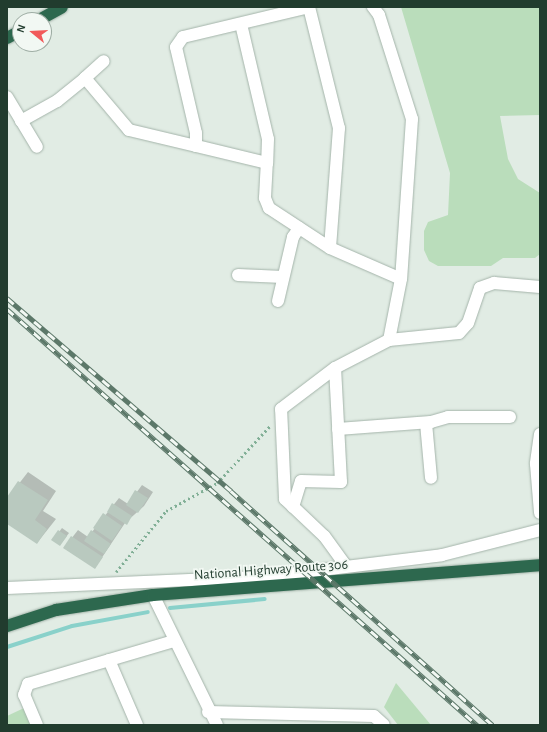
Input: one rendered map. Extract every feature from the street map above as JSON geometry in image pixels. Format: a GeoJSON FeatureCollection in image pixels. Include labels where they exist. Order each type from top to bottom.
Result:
{"type":"FeatureCollection","features":[{"type":"Feature","properties":{"kind":"highway"},"geometry":{"type":"LineString","coordinates":[[52,13],[62,7]]}},
{"type":"Feature","properties":{"kind":"highway","name":"National Highway Route 306"},"geometry":{"type":"LineString","coordinates":[[7,626],[56,610],[152,595],[540,565]]}},
{"type":"Feature","properties":{"kind":"street"},"geometry":{"type":"LineString","coordinates":[[196,146],[176,47],[183,37],[309,7],[339,128],[330,248]]}},
{"type":"Feature","properties":{"kind":"street"},"geometry":{"type":"LineString","coordinates":[[373,7],[378,15],[412,119],[401,279],[389,340]]}},
{"type":"Feature","properties":{"kind":"street"},"geometry":{"type":"LineString","coordinates":[[241,24],[268,139],[265,198],[269,208],[330,248],[401,279]]}},
{"type":"Feature","properties":{"kind":"street"},"geometry":{"type":"LineString","coordinates":[[21,121],[57,101],[104,61]]}},
{"type":"Feature","properties":{"kind":"street"},"geometry":{"type":"LineString","coordinates":[[85,78],[129,130],[267,162]]}},
{"type":"Feature","properties":{"kind":"street"},"geometry":{"type":"LineString","coordinates":[[7,97],[37,147]]}},
{"type":"Feature","properties":{"kind":"street"},"geometry":{"type":"LineString","coordinates":[[278,302],[293,237],[299,228]]}},
{"type":"Feature","properties":{"kind":"street"},"geometry":{"type":"LineString","coordinates":[[238,275],[283,276]]}},
{"type":"Feature","properties":{"kind":"street"},"geometry":{"type":"LineString","coordinates":[[346,566],[324,536],[285,499],[281,409],[335,368],[389,340],[459,333],[468,323],[480,288],[494,283],[540,287]]}},
{"type":"Feature","properties":{"kind":"street"},"geometry":{"type":"LineString","coordinates":[[293,508],[301,481],[341,482],[335,368]]}},
{"type":"Feature","properties":{"kind":"street"},"geometry":{"type":"LineString","coordinates":[[338,429],[426,423],[448,417],[510,417]]}},
{"type":"Feature","properties":{"kind":"street"},"geometry":{"type":"LineString","coordinates":[[426,423],[431,478]]}},
{"type":"Feature","properties":{"kind":"street"},"geometry":{"type":"LineString","coordinates":[[540,434],[536,464],[540,512]]}},
{"type":"Feature","properties":{"kind":"street"},"geometry":{"type":"LineString","coordinates":[[7,588],[114,582],[264,577],[442,555],[540,530]]}},
{"type":"Feature","properties":{"kind":"street"},"geometry":{"type":"LineString","coordinates":[[152,595],[208,712],[217,725]]}},
{"type":"Feature","properties":{"kind":"street"},"geometry":{"type":"LineString","coordinates":[[37,725],[24,695],[28,684],[174,641]]}},
{"type":"Feature","properties":{"kind":"street"},"geometry":{"type":"LineString","coordinates":[[109,660],[137,725]]}},
{"type":"Feature","properties":{"kind":"street"},"geometry":{"type":"LineString","coordinates":[[208,712],[374,716],[384,725]]}},
{"type":"Feature","properties":{"kind":"street"},"geometry":{"type":"LineString","coordinates":[[291,714],[299,725]]}},
{"type":"Feature","properties":{"kind":"path"},"geometry":{"type":"LineString","coordinates":[[114,582],[114,574],[128,553],[166,512],[217,483],[273,423]]}},
{"type":"Feature","properties":{"kind":"green space"},"geometry":{"type":"Polygon","coordinates":[[[401,7],[540,7],[540,115],[500,116],[508,159],[518,179],[540,193],[540,254],[535,258],[503,258],[491,266],[438,266],[429,261],[424,250],[424,231],[428,222],[448,215],[450,173],[401,7]]]}},
{"type":"Feature","properties":{"kind":"green space"},"geometry":{"type":"Polygon","coordinates":[[[396,683],[431,725],[398,725],[384,707],[396,683]]]}},
{"type":"Feature","properties":{"kind":"green space"},"geometry":{"type":"Polygon","coordinates":[[[24,708],[32,725],[7,725],[7,716],[24,708]]]}},
{"type":"Feature","properties":{"kind":"building"},"geometry":{"type":"Polygon","coordinates":[[[18,481],[48,500],[35,520],[47,529],[37,544],[7,524],[7,497],[18,481]]]}},
{"type":"Feature","properties":{"kind":"building"},"geometry":{"type":"Polygon","coordinates":[[[135,490],[148,498],[138,513],[126,505],[135,490]]]}},
{"type":"Feature","properties":{"kind":"building"},"geometry":{"type":"Polygon","coordinates":[[[112,503],[132,516],[127,525],[107,512],[112,503]]]}},
{"type":"Feature","properties":{"kind":"building"},"geometry":{"type":"Polygon","coordinates":[[[103,513],[122,526],[112,541],[93,528],[103,513]]]}},
{"type":"Feature","properties":{"kind":"building"},"geometry":{"type":"Polygon","coordinates":[[[58,530],[67,536],[60,546],[51,540],[58,530]]]}},
{"type":"Feature","properties":{"kind":"building"},"geometry":{"type":"Polygon","coordinates":[[[91,530],[111,544],[104,554],[84,541],[91,530]]]}},
{"type":"Feature","properties":{"kind":"building"},"geometry":{"type":"Polygon","coordinates":[[[71,536],[103,557],[95,569],[63,548],[71,536]]]}},
{"type":"Feature","properties":{"kind":"waterway"},"geometry":{"type":"LineString","coordinates":[[170,608],[265,599]]}},
{"type":"Feature","properties":{"kind":"waterway"},"geometry":{"type":"LineString","coordinates":[[7,647],[72,626],[148,612]]}},
{"type":"Feature","properties":{"kind":"railway"},"geometry":{"type":"LineString","coordinates":[[7,298],[231,491],[493,725]]}},
{"type":"Feature","properties":{"kind":"railway"},"geometry":{"type":"LineString","coordinates":[[7,309],[477,725]]}}]}
